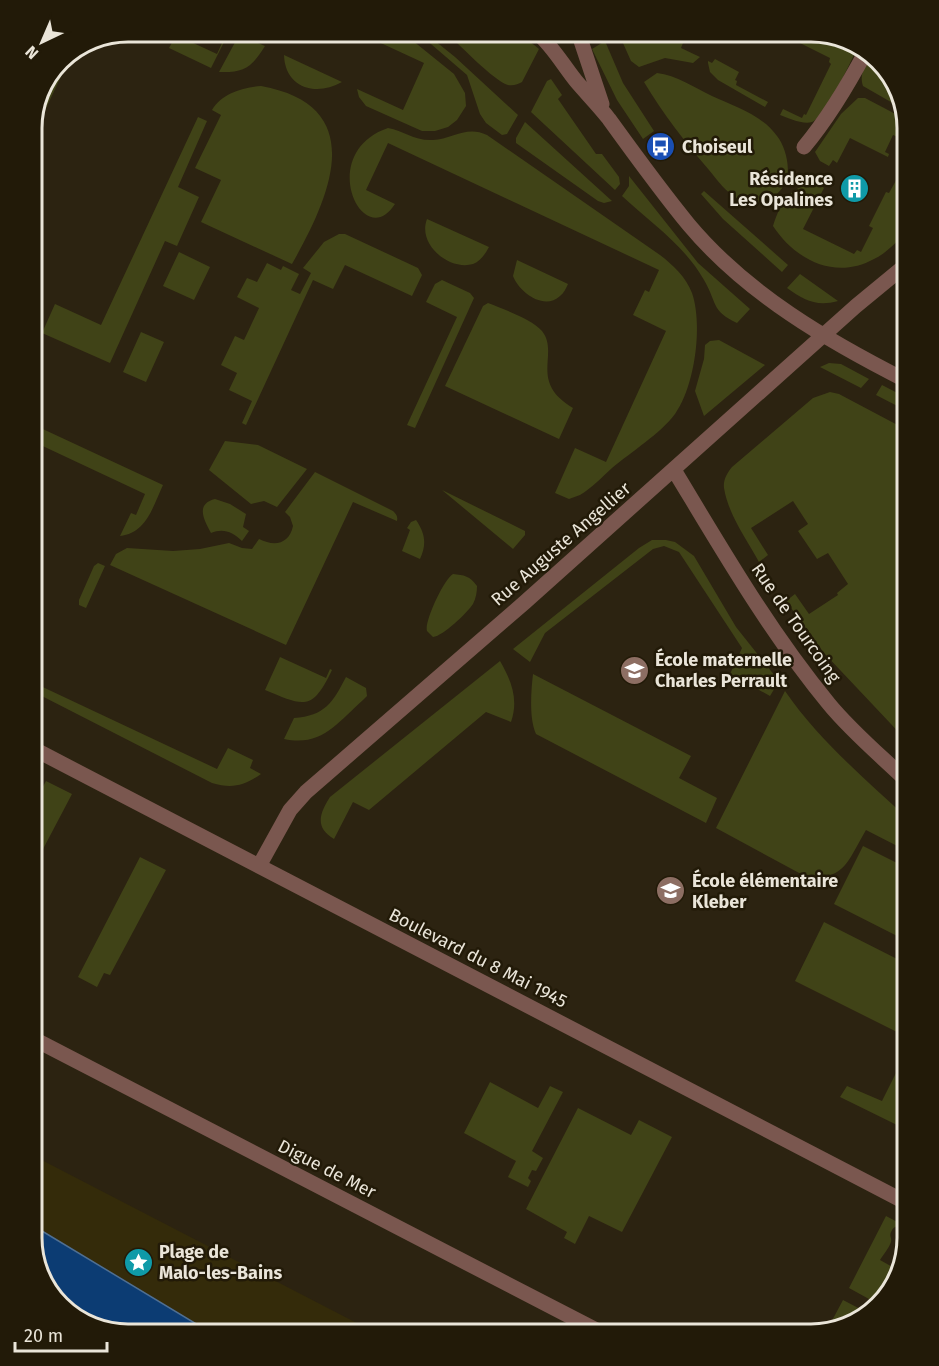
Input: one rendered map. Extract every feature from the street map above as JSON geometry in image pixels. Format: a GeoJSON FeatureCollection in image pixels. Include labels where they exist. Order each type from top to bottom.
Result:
{"type":"FeatureCollection","features":[{"type":"Feature","properties":{"kind":"street"},"geometry":{"type":"LineString","coordinates":[[545,42],[706,244],[767,297],[824,336],[897,375]]}},
{"type":"Feature","properties":{"kind":"street"},"geometry":{"type":"LineString","coordinates":[[581,42],[608,118]]}},
{"type":"Feature","properties":{"kind":"street"},"geometry":{"type":"LineString","coordinates":[[804,147],[824,122],[862,58]]}},
{"type":"Feature","properties":{"kind":"street","name":"Rue Auguste Angellier"},"geometry":{"type":"LineString","coordinates":[[259,866],[290,810],[306,792],[897,273]]}},
{"type":"Feature","properties":{"kind":"street","name":"Rue de Tourcoing"},"geometry":{"type":"LineString","coordinates":[[674,470],[762,615],[809,680],[850,727],[897,771]]}},
{"type":"Feature","properties":{"kind":"street","name":"Boulevard du 8 Mai 1945"},"geometry":{"type":"LineString","coordinates":[[42,753],[897,1197]]}},
{"type":"Feature","properties":{"kind":"street","name":"Digue de Mer"},"geometry":{"type":"LineString","coordinates":[[42,1043],[585,1324]]}},
{"type":"Feature","properties":{"kind":"green space"},"geometry":{"type":"Polygon","coordinates":[[[172,42],[191,42],[217,54],[224,42],[211,68],[169,48],[172,42]]]}},
{"type":"Feature","properties":{"kind":"green space"},"geometry":{"type":"Polygon","coordinates":[[[235,42],[256,42],[265,46],[251,64],[241,70],[219,72],[235,42]]]}},
{"type":"Feature","properties":{"kind":"green space"},"geometry":{"type":"Polygon","coordinates":[[[379,42],[414,42],[454,74],[465,93],[466,106],[457,120],[448,127],[435,131],[422,131],[366,106],[359,97],[357,89],[403,110],[424,63],[379,42]]]}},
{"type":"Feature","properties":{"kind":"green space"},"geometry":{"type":"Polygon","coordinates":[[[429,42],[436,42],[455,57],[518,115],[507,134],[502,135],[486,123],[480,114],[467,75],[429,42]]]}},
{"type":"Feature","properties":{"kind":"green space"},"geometry":{"type":"Polygon","coordinates":[[[456,42],[529,42],[539,49],[522,82],[508,85],[486,70],[456,42]]]}},
{"type":"Feature","properties":{"kind":"green space"},"geometry":{"type":"Polygon","coordinates":[[[605,42],[623,83],[654,131],[643,139],[617,100],[592,49],[605,42]]]}},
{"type":"Feature","properties":{"kind":"green space"},"geometry":{"type":"Polygon","coordinates":[[[622,42],[681,42],[683,43],[681,48],[700,57],[693,63],[665,58],[639,67],[631,61],[622,42]]]}},
{"type":"Feature","properties":{"kind":"green space"},"geometry":{"type":"Polygon","coordinates":[[[798,42],[834,45],[855,53],[831,99],[818,118],[808,123],[780,115],[783,109],[802,118],[804,114],[806,115],[831,64],[830,58],[798,42]]]}},
{"type":"Feature","properties":{"kind":"green space"},"geometry":{"type":"Polygon","coordinates":[[[284,55],[342,82],[322,89],[304,86],[290,75],[284,55]]]}},
{"type":"Feature","properties":{"kind":"green space"},"geometry":{"type":"Polygon","coordinates":[[[715,59],[739,72],[735,80],[736,85],[768,102],[765,107],[718,80],[710,72],[708,63],[708,61],[712,63],[715,59]]]}},
{"type":"Feature","properties":{"kind":"green space"},"geometry":{"type":"Polygon","coordinates":[[[867,63],[879,75],[893,103],[863,86],[862,74],[867,63]]]}},
{"type":"Feature","properties":{"kind":"green space"},"geometry":{"type":"Polygon","coordinates":[[[63,72],[43,114],[45,105],[56,80],[63,72]]]}},
{"type":"Feature","properties":{"kind":"green space"},"geometry":{"type":"Polygon","coordinates":[[[657,73],[678,79],[764,122],[777,136],[786,157],[787,175],[783,187],[773,197],[752,203],[738,199],[726,189],[691,149],[644,82],[657,73]]]}},
{"type":"Feature","properties":{"kind":"green space"},"geometry":{"type":"Polygon","coordinates":[[[551,79],[562,95],[558,99],[596,154],[602,154],[619,177],[620,184],[615,190],[531,112],[547,81],[551,79]]]}},
{"type":"Feature","properties":{"kind":"green space"},"geometry":{"type":"Polygon","coordinates":[[[261,86],[295,97],[318,113],[329,133],[332,157],[328,184],[319,211],[292,264],[201,222],[221,180],[195,168],[221,115],[212,110],[216,104],[233,92],[261,86]]]}},
{"type":"Feature","properties":{"kind":"green space"},"geometry":{"type":"Polygon","coordinates":[[[858,98],[865,98],[896,114],[897,137],[893,135],[885,152],[889,154],[888,157],[850,138],[837,163],[833,160],[829,166],[820,161],[815,152],[841,114],[858,98]]]}},
{"type":"Feature","properties":{"kind":"green space"},"geometry":{"type":"Polygon","coordinates":[[[198,117],[207,121],[178,187],[199,197],[177,246],[165,241],[110,363],[42,333],[55,304],[101,325],[198,117]]]}},
{"type":"Feature","properties":{"kind":"green space"},"geometry":{"type":"Polygon","coordinates":[[[525,122],[612,201],[604,203],[598,201],[516,143],[516,138],[525,122]]]}},
{"type":"Feature","properties":{"kind":"green space"},"geometry":{"type":"Polygon","coordinates":[[[388,128],[426,140],[473,131],[487,135],[660,255],[679,272],[689,287],[695,306],[697,338],[692,372],[682,402],[662,429],[580,495],[569,499],[555,493],[575,448],[606,462],[666,331],[633,315],[645,290],[649,292],[659,270],[388,143],[366,190],[395,204],[383,216],[370,217],[359,209],[352,194],[350,176],[354,157],[366,140],[388,128]]]}},
{"type":"Feature","properties":{"kind":"green space"},"geometry":{"type":"Polygon","coordinates":[[[629,176],[698,263],[750,309],[737,323],[719,310],[704,280],[687,256],[622,196],[629,186],[629,176]]]}},
{"type":"Feature","properties":{"kind":"green space"},"geometry":{"type":"Polygon","coordinates":[[[897,179],[897,241],[879,256],[860,265],[845,268],[818,264],[793,249],[773,226],[789,195],[802,186],[821,183],[820,185],[824,188],[803,229],[854,254],[857,250],[861,252],[873,228],[869,226],[886,192],[889,193],[897,179]]]}},
{"type":"Feature","properties":{"kind":"green space"},"geometry":{"type":"Polygon","coordinates":[[[704,191],[788,265],[782,272],[723,219],[701,194],[704,191]]]}},
{"type":"Feature","properties":{"kind":"green space"},"geometry":{"type":"Polygon","coordinates":[[[427,219],[489,247],[481,259],[473,264],[455,264],[446,260],[431,247],[425,229],[427,219]]]}},
{"type":"Feature","properties":{"kind":"green space"},"geometry":{"type":"Polygon","coordinates":[[[339,234],[345,234],[418,268],[422,275],[412,296],[345,265],[333,289],[313,280],[246,425],[242,423],[252,401],[229,390],[237,373],[221,365],[235,336],[244,340],[259,308],[237,297],[247,278],[257,282],[267,263],[281,270],[283,266],[299,274],[291,290],[300,294],[311,273],[303,268],[324,242],[339,234]]]}},
{"type":"Feature","properties":{"kind":"green space"},"geometry":{"type":"Polygon","coordinates":[[[179,252],[210,267],[194,300],[163,286],[179,252]]]}},
{"type":"Feature","properties":{"kind":"green space"},"geometry":{"type":"Polygon","coordinates":[[[517,260],[568,284],[564,292],[554,300],[533,298],[521,288],[513,276],[517,260]]]}},
{"type":"Feature","properties":{"kind":"green space"},"geometry":{"type":"Polygon","coordinates":[[[800,274],[838,301],[817,303],[787,288],[800,274]]]}},
{"type":"Feature","properties":{"kind":"green space"},"geometry":{"type":"Polygon","coordinates":[[[442,280],[470,293],[474,298],[415,428],[407,425],[457,317],[426,302],[435,284],[442,280]]]}},
{"type":"Feature","properties":{"kind":"green space"},"geometry":{"type":"Polygon","coordinates":[[[488,303],[531,322],[542,331],[547,340],[548,378],[559,398],[573,408],[559,439],[445,386],[483,306],[488,303]]]}},
{"type":"Feature","properties":{"kind":"green space"},"geometry":{"type":"Polygon","coordinates":[[[141,332],[164,342],[146,382],[123,372],[141,332]]]}},
{"type":"Feature","properties":{"kind":"green space"},"geometry":{"type":"Polygon","coordinates":[[[719,340],[765,365],[704,416],[695,391],[704,359],[705,345],[710,341],[719,340]]]}},
{"type":"Feature","properties":{"kind":"green space"},"geometry":{"type":"Polygon","coordinates":[[[829,363],[841,364],[869,379],[861,388],[820,367],[829,363]]]}},
{"type":"Feature","properties":{"kind":"green space"},"geometry":{"type":"Polygon","coordinates":[[[882,385],[897,393],[897,406],[876,395],[882,385]]]}},
{"type":"Feature","properties":{"kind":"green space"},"geometry":{"type":"Polygon","coordinates":[[[830,392],[839,394],[897,425],[897,730],[824,653],[786,601],[795,594],[809,614],[838,595],[837,593],[848,584],[828,553],[817,559],[798,531],[808,524],[793,501],[751,528],[768,555],[759,562],[726,498],[724,482],[732,467],[813,398],[830,392]]]}},
{"type":"Feature","properties":{"kind":"green space"},"geometry":{"type":"Polygon","coordinates":[[[42,429],[163,485],[143,524],[137,530],[120,536],[131,513],[136,515],[145,494],[42,446],[42,429]]]}},
{"type":"Feature","properties":{"kind":"green space"},"geometry":{"type":"Polygon","coordinates":[[[225,441],[258,445],[307,469],[277,507],[264,501],[251,504],[209,470],[225,441]]]}},
{"type":"Feature","properties":{"kind":"green space"},"geometry":{"type":"Polygon","coordinates":[[[315,472],[393,511],[397,521],[353,502],[286,645],[110,565],[116,554],[127,548],[173,551],[200,549],[229,543],[252,549],[259,539],[270,543],[285,540],[293,526],[290,517],[285,512],[315,472]]]}},
{"type":"Feature","properties":{"kind":"green space"},"geometry":{"type":"Polygon","coordinates":[[[442,490],[525,531],[525,535],[513,549],[442,490]]]}},
{"type":"Feature","properties":{"kind":"green space"},"geometry":{"type":"Polygon","coordinates":[[[215,499],[230,504],[246,514],[243,527],[249,531],[242,541],[228,532],[211,533],[204,518],[203,509],[209,501],[215,499]]]}},
{"type":"Feature","properties":{"kind":"green space"},"geometry":{"type":"Polygon","coordinates":[[[416,520],[424,539],[420,559],[402,551],[410,530],[407,528],[411,522],[416,520]]]}},
{"type":"Feature","properties":{"kind":"green space"},"geometry":{"type":"Polygon","coordinates":[[[652,540],[675,542],[694,556],[736,627],[779,681],[770,696],[730,674],[742,648],[679,552],[664,546],[653,549],[545,633],[530,662],[513,649],[652,540]]]}},
{"type":"Feature","properties":{"kind":"green space"},"geometry":{"type":"Polygon","coordinates":[[[98,563],[105,566],[86,608],[79,605],[79,600],[94,566],[98,563]]]}},
{"type":"Feature","properties":{"kind":"green space"},"geometry":{"type":"Polygon","coordinates":[[[453,574],[472,580],[477,586],[475,600],[454,624],[443,633],[433,637],[427,631],[429,619],[440,592],[453,574]]]}},
{"type":"Feature","properties":{"kind":"green space"},"geometry":{"type":"Polygon","coordinates":[[[280,657],[326,678],[330,669],[332,670],[319,693],[312,699],[306,702],[289,700],[265,690],[280,657]]]}},
{"type":"Feature","properties":{"kind":"green space"},"geometry":{"type":"Polygon","coordinates":[[[500,661],[513,690],[514,705],[511,722],[486,712],[369,810],[353,802],[334,839],[324,830],[321,825],[322,814],[330,797],[500,661]]]}},
{"type":"Feature","properties":{"kind":"green space"},"geometry":{"type":"Polygon","coordinates":[[[533,674],[691,756],[679,778],[717,798],[706,823],[536,734],[531,713],[533,674]]]}},
{"type":"Feature","properties":{"kind":"green space"},"geometry":{"type":"Polygon","coordinates":[[[346,677],[366,688],[367,696],[337,725],[319,736],[309,740],[284,739],[294,718],[321,711],[337,694],[346,677]]]}},
{"type":"Feature","properties":{"kind":"green space"},"geometry":{"type":"Polygon","coordinates":[[[42,687],[217,769],[228,748],[253,760],[250,768],[261,774],[238,785],[226,786],[212,783],[42,696],[42,687]]]}},
{"type":"Feature","properties":{"kind":"green space"},"geometry":{"type":"Polygon","coordinates":[[[785,691],[827,742],[897,809],[897,846],[866,830],[843,868],[827,876],[801,874],[716,828],[785,691]]]}},
{"type":"Feature","properties":{"kind":"green space"},"geometry":{"type":"Polygon","coordinates":[[[46,781],[72,794],[42,851],[42,788],[46,781]]]}},
{"type":"Feature","properties":{"kind":"green space"},"geometry":{"type":"Polygon","coordinates":[[[863,846],[897,863],[897,936],[834,904],[863,846]]]}},
{"type":"Feature","properties":{"kind":"green space"},"geometry":{"type":"Polygon","coordinates":[[[140,857],[166,870],[110,975],[104,973],[97,987],[78,977],[140,857]]]}},
{"type":"Feature","properties":{"kind":"green space"},"geometry":{"type":"Polygon","coordinates":[[[824,922],[897,959],[897,1032],[795,981],[824,922]]]}},
{"type":"Feature","properties":{"kind":"green space"},"geometry":{"type":"Polygon","coordinates":[[[897,1071],[897,1125],[840,1097],[847,1086],[882,1101],[897,1071]]]}},
{"type":"Feature","properties":{"kind":"green space"},"geometry":{"type":"Polygon","coordinates":[[[490,1082],[538,1108],[550,1086],[563,1092],[532,1151],[543,1158],[536,1171],[532,1170],[528,1178],[531,1181],[528,1187],[508,1177],[516,1161],[464,1133],[490,1082]]]}},
{"type":"Feature","properties":{"kind":"green space"},"geometry":{"type":"Polygon","coordinates":[[[578,1108],[631,1135],[639,1120],[672,1137],[622,1232],[589,1216],[575,1244],[564,1238],[567,1232],[526,1209],[578,1108]]]}},
{"type":"Feature","properties":{"kind":"green space"},"geometry":{"type":"Polygon","coordinates":[[[886,1216],[897,1222],[897,1226],[890,1235],[891,1242],[880,1260],[892,1267],[879,1291],[871,1300],[849,1288],[886,1216]]]}},
{"type":"Feature","properties":{"kind":"green space"},"geometry":{"type":"Polygon","coordinates":[[[843,1300],[860,1309],[854,1313],[832,1321],[843,1300]]]}},
{"type":"Feature","properties":{"kind":"sand","name":"Plage de Malo-les-Bains"},"geometry":{"type":"Polygon","coordinates":[[[42,1160],[359,1324],[122,1324],[100,1319],[80,1310],[63,1295],[53,1281],[45,1261],[42,1238],[42,1160]]]}},
{"type":"Feature","properties":{"kind":"water"},"geometry":{"type":"Polygon","coordinates":[[[42,1231],[196,1324],[122,1324],[100,1319],[80,1310],[63,1295],[53,1281],[45,1261],[42,1231]]]}},
{"type":"Feature","properties":{"kind":"place","name":"Choiseul"},"geometry":{"type":"Point","coordinates":[661,147]}},
{"type":"Feature","properties":{"kind":"place","name":"Résidence Les Opalines"},"geometry":{"type":"Point","coordinates":[854,189]}},
{"type":"Feature","properties":{"kind":"place","name":"École maternelle Charles Perrault"},"geometry":{"type":"Point","coordinates":[634,670]}},
{"type":"Feature","properties":{"kind":"place","name":"École élémentaire Kleber"},"geometry":{"type":"Point","coordinates":[671,891]}},
{"type":"Feature","properties":{"kind":"place","name":"Plage de Malo-les-Bains"},"geometry":{"type":"Point","coordinates":[138,1262]}}]}
